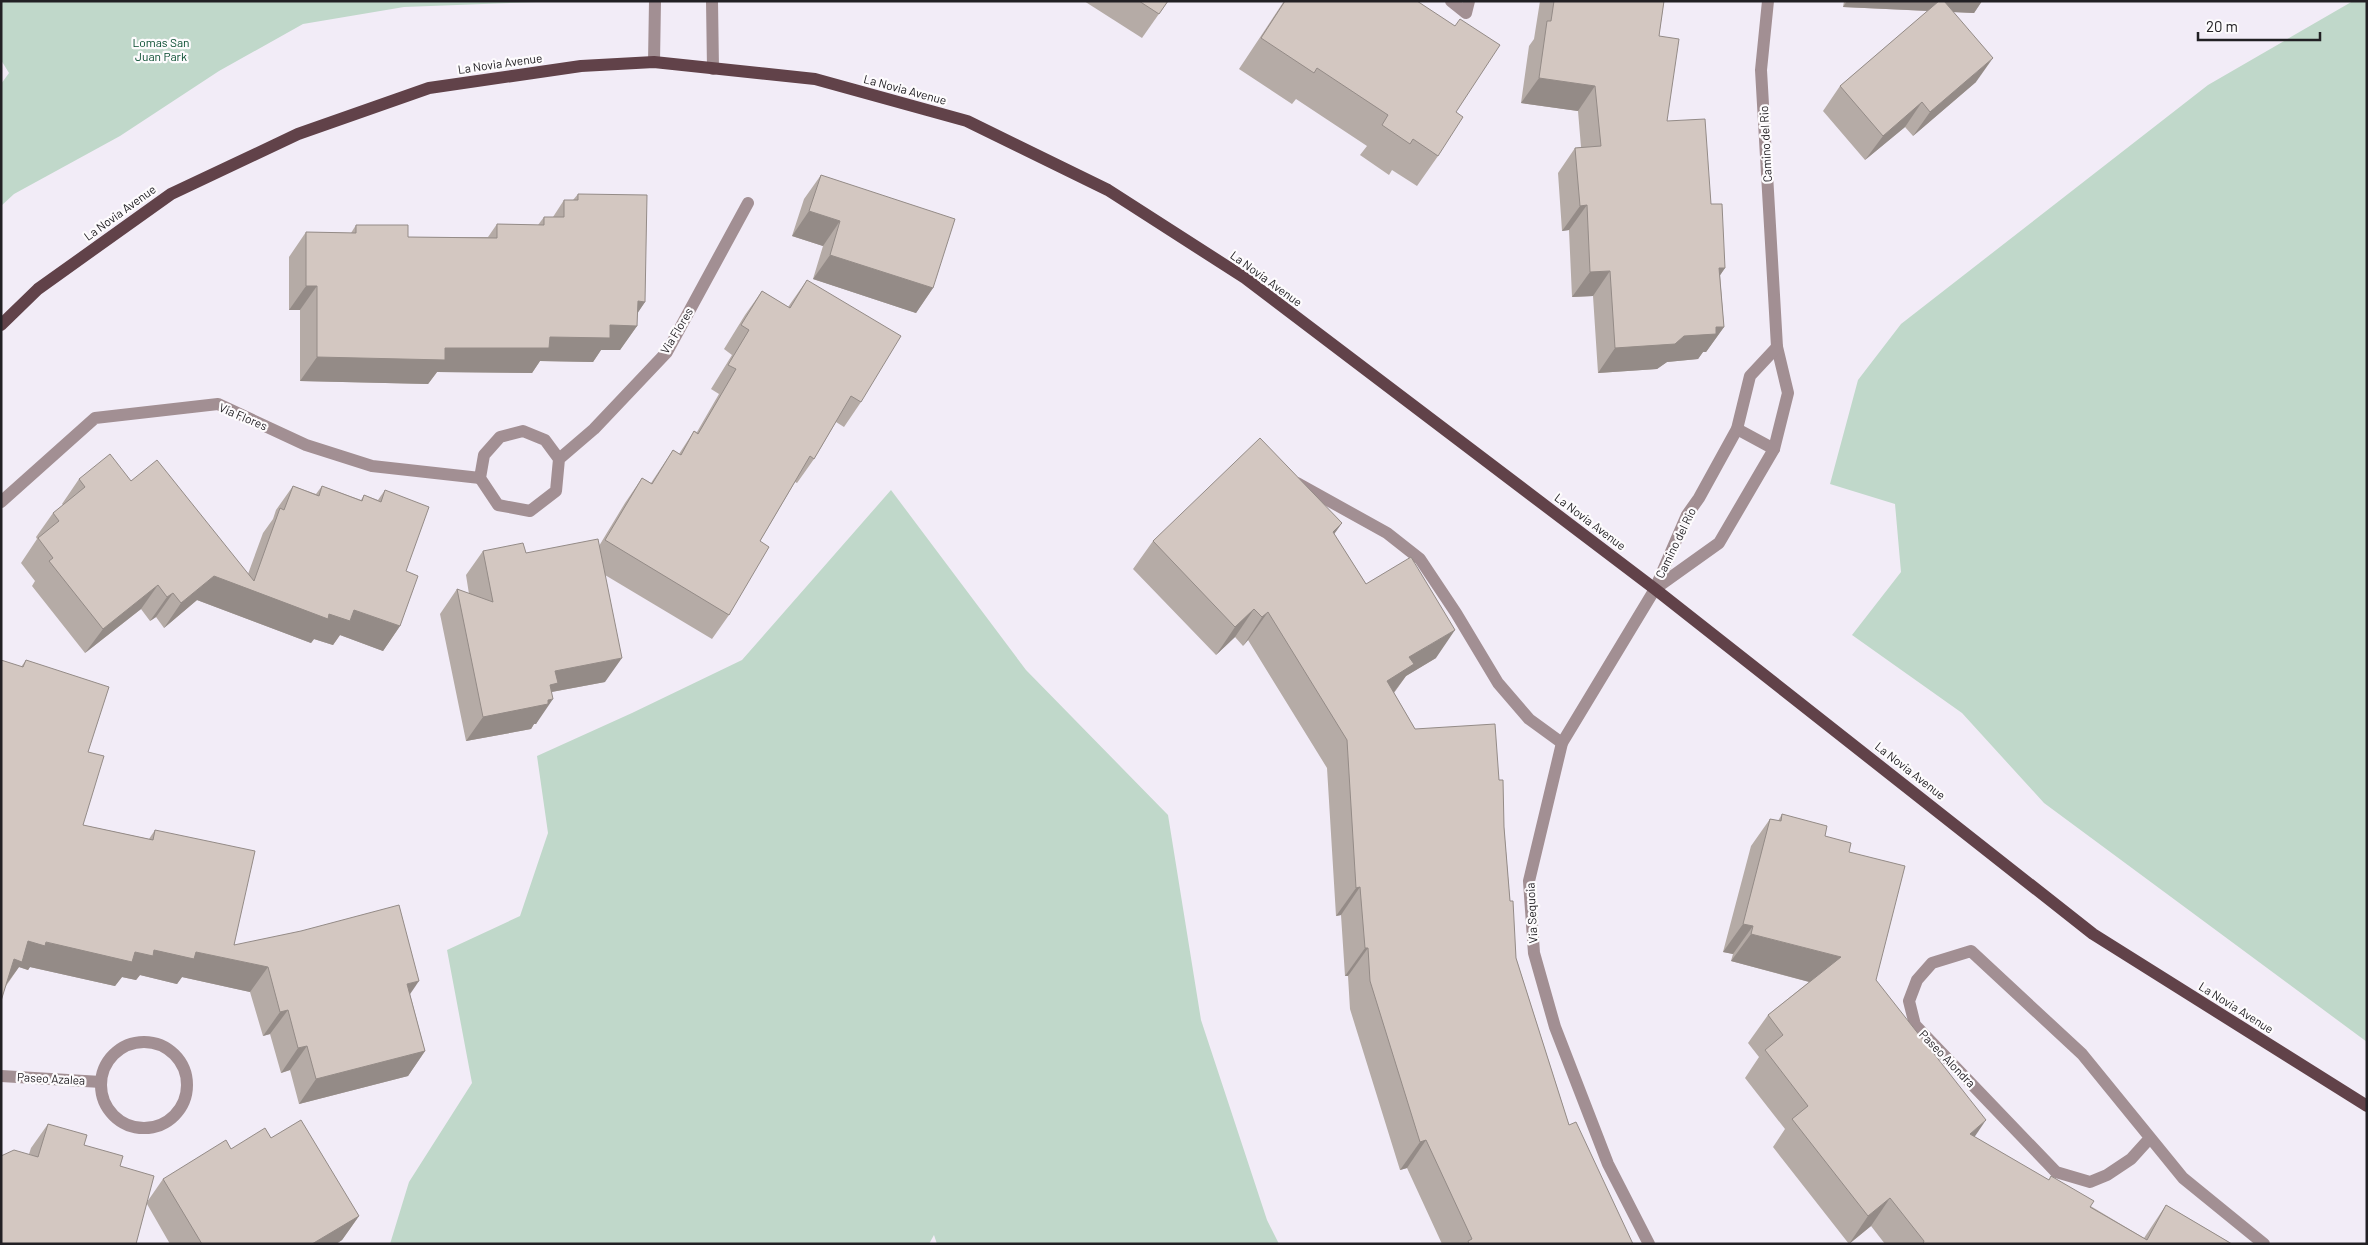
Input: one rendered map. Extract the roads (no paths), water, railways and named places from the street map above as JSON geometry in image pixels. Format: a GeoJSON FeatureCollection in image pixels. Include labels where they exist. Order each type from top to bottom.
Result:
{"type":"FeatureCollection","features":[{"type":"Feature","properties":{"kind":"main road","name":"La Novia Avenue"},"geometry":{"type":"LineString","coordinates":[[1,326],[38,289],[171,194],[298,134],[429,88],[581,66],[654,62],[815,79],[967,121],[1108,190],[1245,278],[1655,589],[2093,934],[2367,1106]]}},
{"type":"Feature","properties":{"kind":"street"},"geometry":{"type":"LineString","coordinates":[[654,1],[654,62]]}},
{"type":"Feature","properties":{"kind":"street"},"geometry":{"type":"LineString","coordinates":[[712,1],[713,69]]}},
{"type":"Feature","properties":{"kind":"street"},"geometry":{"type":"LineString","coordinates":[[1451,1],[1466,13],[1469,1]]}},
{"type":"Feature","properties":{"kind":"street","name":"Camino del Rio"},"geometry":{"type":"LineString","coordinates":[[1655,589],[1719,543],[1774,449],[1788,393],[1777,347],[1762,70],[1768,1]]}},
{"type":"Feature","properties":{"kind":"street","name":"Via Flores"},"geometry":{"type":"LineString","coordinates":[[559,459],[594,429],[667,352],[748,203]]}},
{"type":"Feature","properties":{"kind":"street","name":"Camino del Rio"},"geometry":{"type":"LineString","coordinates":[[1655,589],[1687,515],[1737,429],[1750,376],[1777,347]]}},
{"type":"Feature","properties":{"kind":"street","name":"Via Flores"},"geometry":{"type":"LineString","coordinates":[[1,502],[95,418],[218,404],[306,445],[372,466],[480,478]]}},
{"type":"Feature","properties":{"kind":"street"},"geometry":{"type":"LineString","coordinates":[[1737,429],[1774,449]]}},
{"type":"Feature","properties":{"kind":"street"},"geometry":{"type":"LineString","coordinates":[[522,431],[545,440],[559,459],[556,492],[530,511],[498,505],[480,478],[484,454],[500,437],[522,431]]}},
{"type":"Feature","properties":{"kind":"street"},"geometry":{"type":"LineString","coordinates":[[1288,478],[1387,533],[1420,559],[1456,613],[1498,683],[1529,719],[1562,743]]}},
{"type":"Feature","properties":{"kind":"street","name":"Via Sequoia"},"geometry":{"type":"LineString","coordinates":[[1650,1244],[1608,1164],[1555,1027],[1534,952],[1529,880],[1562,743],[1655,589]]}},
{"type":"Feature","properties":{"kind":"street","name":"Paseo Alondra"},"geometry":{"type":"LineString","coordinates":[[2150,1138],[2130,1160],[2107,1175],[2090,1182],[2056,1172],[1914,1025],[1909,1002],[1916,980],[1932,963],[1971,950],[2082,1054],[2183,1178],[2264,1244]]}},
{"type":"Feature","properties":{"kind":"street","name":"Paseo Azalea"},"geometry":{"type":"LineString","coordinates":[[147,1042],[164,1046],[177,1057],[186,1072],[188,1088],[183,1105],[173,1118],[158,1127],[142,1129],[125,1124],[111,1114],[103,1099],[101,1082],[106,1066],[116,1052],[131,1044],[147,1042]]}},
{"type":"Feature","properties":{"kind":"street","name":"Paseo Azalea"},"geometry":{"type":"LineString","coordinates":[[1,1076],[101,1082]]}},
{"type":"Feature","properties":{"kind":"park label","name":"Lomas San Juan Park"},"geometry":{"type":"Point","coordinates":[161,50]}}]}
